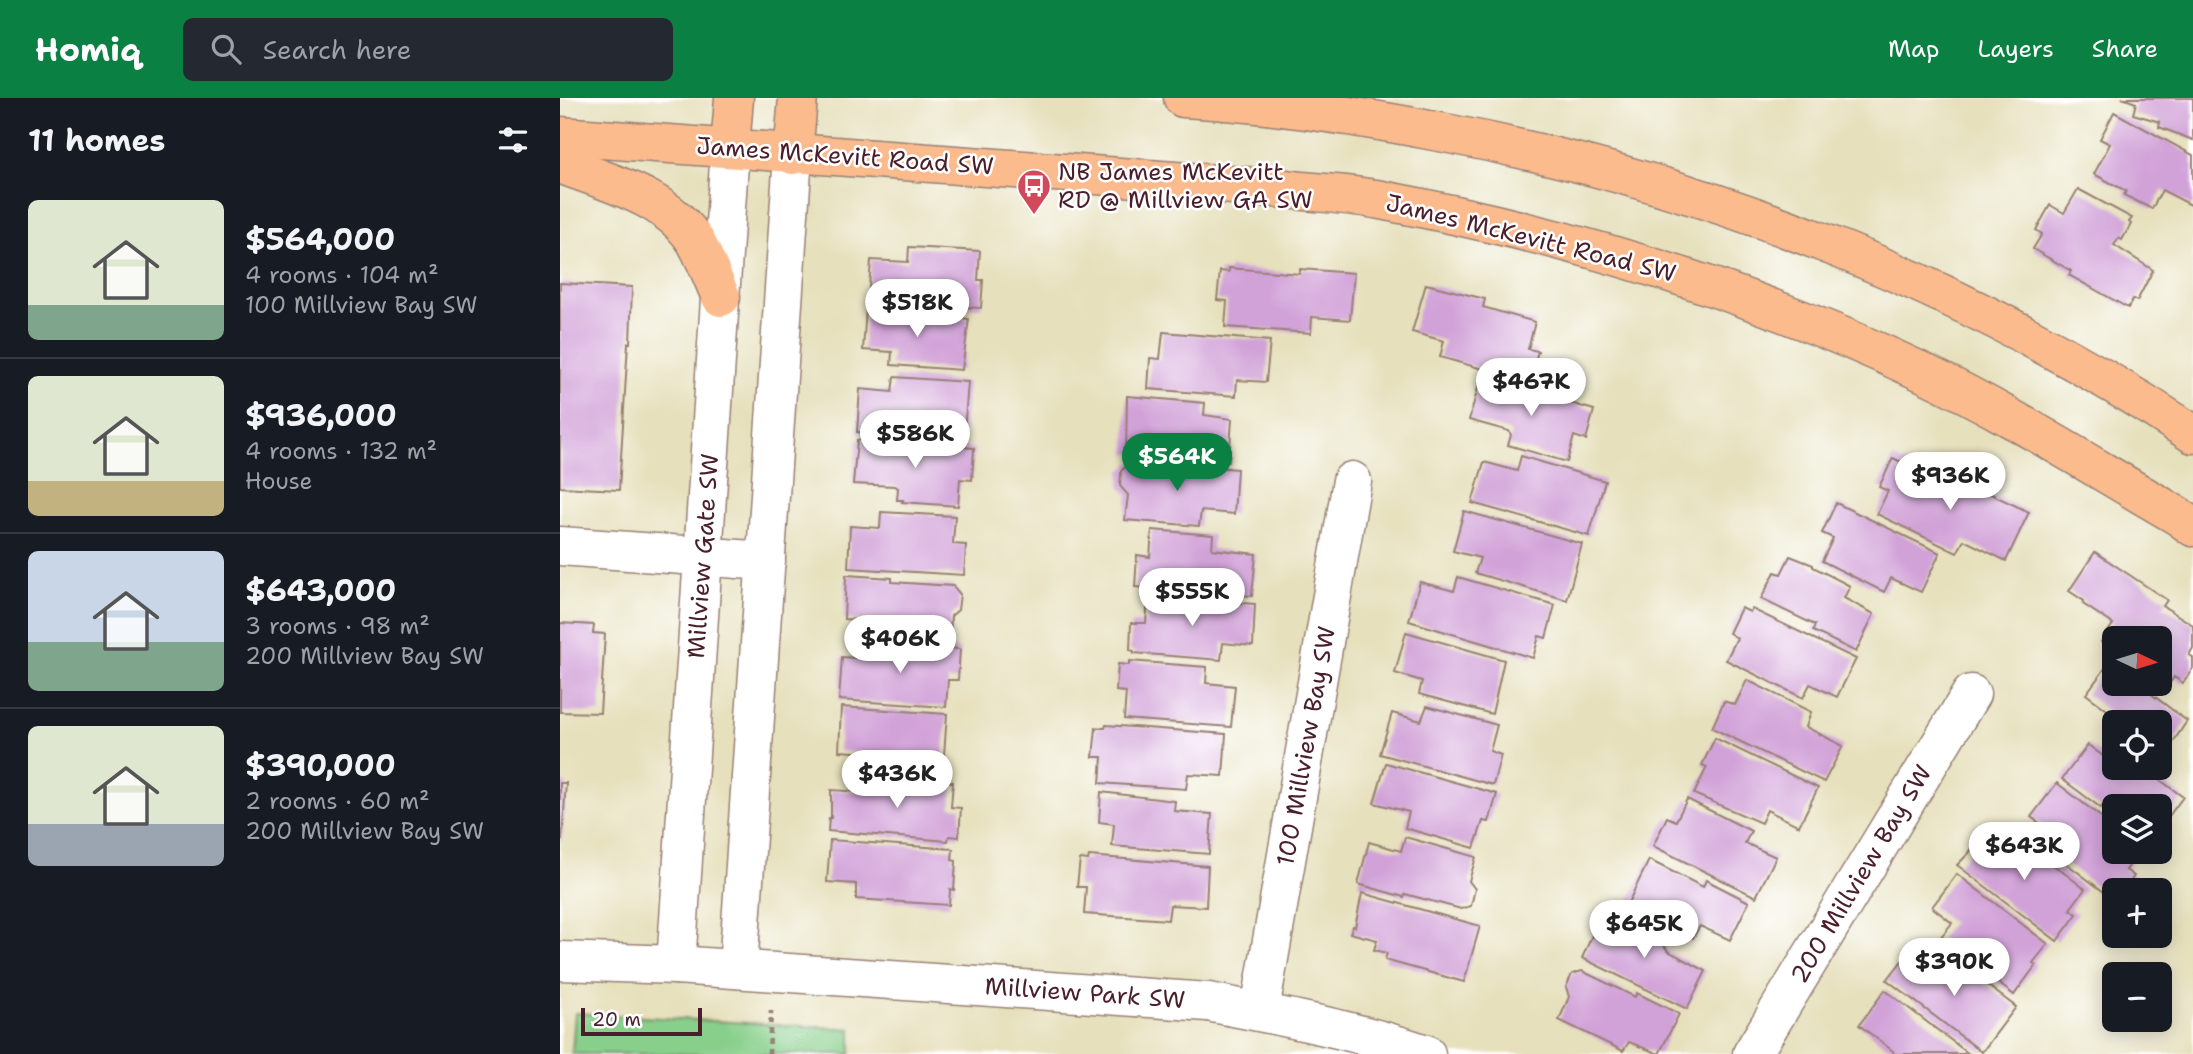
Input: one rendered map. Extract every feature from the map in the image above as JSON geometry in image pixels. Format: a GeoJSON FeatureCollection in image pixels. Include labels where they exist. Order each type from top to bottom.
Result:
{"type":"FeatureCollection","features":[{"type":"Feature","properties":{"kind":"main road"},"geometry":{"type":"LineString","coordinates":[[730,148],[734,98]]}},
{"type":"Feature","properties":{"kind":"main road"},"geometry":{"type":"LineString","coordinates":[[793,155],[798,98]]}},
{"type":"Feature","properties":{"kind":"main road"},"geometry":{"type":"LineString","coordinates":[[1183,98],[1311,110],[1519,146],[1630,176],[1721,205],[1786,227],[1956,300],[2088,369],[2193,434]]}},
{"type":"Feature","properties":{"kind":"main road","name":"James McKevitt Road SW"},"geometry":{"type":"LineString","coordinates":[[560,136],[1286,189],[1378,200],[1526,232],[1688,277],[1808,323],[1920,371],[1988,406],[2193,527]]}},
{"type":"Feature","properties":{"kind":"main road"},"geometry":{"type":"LineString","coordinates":[[560,164],[631,192],[670,213],[695,241],[721,297]]}},
{"type":"Feature","properties":{"kind":"street","name":"Millview Gate SW"},"geometry":{"type":"LineString","coordinates":[[676,965],[730,148]]}},
{"type":"Feature","properties":{"kind":"street"},"geometry":{"type":"LineString","coordinates":[[738,969],[793,155]]}},
{"type":"Feature","properties":{"kind":"street","name":"100 Millview Bay SW"},"geometry":{"type":"LineString","coordinates":[[1260,1010],[1352,481]]}},
{"type":"Feature","properties":{"kind":"street"},"geometry":{"type":"LineString","coordinates":[[560,546],[766,561]]}},
{"type":"Feature","properties":{"kind":"street","name":"200 Millview Bay SW"},"geometry":{"type":"LineString","coordinates":[[1752,1054],[1971,694]]}},
{"type":"Feature","properties":{"kind":"street","name":"Millview Park SW"},"geometry":{"type":"LineString","coordinates":[[560,961],[676,965],[1208,1002],[1260,1010],[1394,1043],[1426,1054]]}},
{"type":"Feature","properties":{"kind":"green space"},"geometry":{"type":"Polygon","coordinates":[[[575,1013],[851,1029],[851,1054],[572,1054],[575,1013]]]}},
{"type":"Feature","properties":{"kind":"building"},"geometry":{"type":"Polygon","coordinates":[[[2122,98],[2193,98],[2193,140],[2159,127],[2160,122],[2133,114],[2136,103],[2122,98]]]}},
{"type":"Feature","properties":{"kind":"building"},"geometry":{"type":"Polygon","coordinates":[[[2114,112],[2193,155],[2193,206],[2162,190],[2152,209],[2124,195],[2126,191],[2094,174],[2110,144],[2100,139],[2114,112]]]}},
{"type":"Feature","properties":{"kind":"building"},"geometry":{"type":"Polygon","coordinates":[[[2078,189],[2132,218],[2122,240],[2119,238],[2114,245],[2153,270],[2137,301],[2133,299],[2128,308],[2069,275],[2071,271],[2033,249],[2042,234],[2036,230],[2050,205],[2064,213],[2078,189]]]}},
{"type":"Feature","properties":{"kind":"building"},"geometry":{"type":"Polygon","coordinates":[[[909,247],[980,251],[978,280],[983,280],[981,308],[868,301],[871,260],[908,262],[909,247]]]}},
{"type":"Feature","properties":{"kind":"building"},"geometry":{"type":"Polygon","coordinates":[[[1229,268],[1300,274],[1300,269],[1354,273],[1350,320],[1312,317],[1311,333],[1225,327],[1227,301],[1217,300],[1220,271],[1229,272],[1229,268]]]}},
{"type":"Feature","properties":{"kind":"building"},"geometry":{"type":"Polygon","coordinates":[[[560,283],[632,287],[619,490],[560,487],[560,283]]]}},
{"type":"Feature","properties":{"kind":"building"},"geometry":{"type":"Polygon","coordinates":[[[1426,284],[1485,299],[1483,307],[1535,322],[1528,349],[1538,351],[1529,382],[1440,357],[1444,341],[1412,332],[1426,284]]]}},
{"type":"Feature","properties":{"kind":"building"},"geometry":{"type":"Polygon","coordinates":[[[866,309],[912,311],[911,315],[969,319],[962,370],[891,365],[892,352],[863,350],[866,309]]]}},
{"type":"Feature","properties":{"kind":"building"},"geometry":{"type":"Polygon","coordinates":[[[1163,332],[1270,341],[1266,382],[1237,380],[1236,396],[1148,389],[1150,358],[1160,359],[1163,332]]]}},
{"type":"Feature","properties":{"kind":"building"},"geometry":{"type":"Polygon","coordinates":[[[894,377],[968,382],[964,432],[905,428],[904,436],[857,432],[860,389],[892,392],[894,377]]]}},
{"type":"Feature","properties":{"kind":"building"},"geometry":{"type":"Polygon","coordinates":[[[1481,377],[1594,410],[1586,440],[1574,436],[1567,462],[1508,445],[1511,435],[1509,431],[1469,420],[1481,377]]]}},
{"type":"Feature","properties":{"kind":"building"},"geometry":{"type":"Polygon","coordinates":[[[1127,396],[1205,403],[1204,415],[1232,419],[1229,462],[1126,454],[1127,396]]]}},
{"type":"Feature","properties":{"kind":"building"},"geometry":{"type":"Polygon","coordinates":[[[857,440],[974,448],[972,480],[960,479],[958,506],[902,502],[903,500],[897,500],[898,488],[895,486],[853,484],[857,440]]]}},
{"type":"Feature","properties":{"kind":"building"},"geometry":{"type":"Polygon","coordinates":[[[1521,456],[1605,481],[1589,536],[1472,503],[1484,462],[1517,471],[1521,456]]]}},
{"type":"Feature","properties":{"kind":"building"},"geometry":{"type":"Polygon","coordinates":[[[1893,458],[1972,496],[1976,487],[2029,512],[2006,561],[1964,540],[1957,553],[1877,514],[1888,491],[1879,487],[1893,458]]]}},
{"type":"Feature","properties":{"kind":"building"},"geometry":{"type":"Polygon","coordinates":[[[1130,463],[1237,469],[1234,514],[1201,511],[1199,526],[1125,520],[1128,495],[1120,486],[1121,471],[1130,463]]]}},
{"type":"Feature","properties":{"kind":"building"},"geometry":{"type":"Polygon","coordinates":[[[1836,503],[1940,553],[1921,592],[1891,578],[1884,592],[1822,561],[1833,538],[1822,533],[1836,503]]]}},
{"type":"Feature","properties":{"kind":"building"},"geometry":{"type":"Polygon","coordinates":[[[1464,511],[1582,544],[1567,600],[1475,573],[1480,558],[1453,551],[1464,511]]]}},
{"type":"Feature","properties":{"kind":"building"},"geometry":{"type":"Polygon","coordinates":[[[881,512],[955,516],[953,544],[966,545],[964,575],[848,568],[850,526],[880,528],[881,512]]]}},
{"type":"Feature","properties":{"kind":"building"},"geometry":{"type":"Polygon","coordinates":[[[1152,530],[1213,535],[1212,549],[1256,554],[1252,596],[1135,587],[1137,555],[1150,557],[1152,530]]]}},
{"type":"Feature","properties":{"kind":"building"},"geometry":{"type":"Polygon","coordinates":[[[2095,552],[2167,600],[2163,606],[2193,625],[2193,648],[2189,655],[2193,657],[2193,668],[2183,683],[2174,677],[2172,680],[2172,626],[2112,626],[2113,624],[2069,591],[2095,552]]]}},
{"type":"Feature","properties":{"kind":"building"},"geometry":{"type":"Polygon","coordinates":[[[1790,556],[1813,565],[1850,586],[1844,598],[1874,614],[1856,652],[1813,631],[1815,625],[1761,599],[1775,572],[1781,574],[1790,556]]]}},
{"type":"Feature","properties":{"kind":"building"},"geometry":{"type":"Polygon","coordinates":[[[846,575],[892,578],[892,582],[953,586],[960,594],[958,610],[951,616],[950,640],[876,635],[877,621],[844,619],[846,575]]]}},
{"type":"Feature","properties":{"kind":"building"},"geometry":{"type":"Polygon","coordinates":[[[1458,577],[1555,605],[1546,638],[1539,636],[1533,658],[1409,621],[1420,582],[1454,591],[1458,577]]]}},
{"type":"Feature","properties":{"kind":"building"},"geometry":{"type":"Polygon","coordinates":[[[1148,596],[1255,604],[1253,646],[1223,643],[1221,660],[1134,653],[1130,650],[1131,623],[1146,623],[1148,596]]]}},
{"type":"Feature","properties":{"kind":"building"},"geometry":{"type":"Polygon","coordinates":[[[1741,608],[1750,612],[1752,609],[1856,659],[1837,697],[1810,684],[1803,698],[1726,660],[1737,638],[1729,633],[1741,608]]]}},
{"type":"Feature","properties":{"kind":"building"},"geometry":{"type":"Polygon","coordinates":[[[560,623],[594,625],[593,633],[605,634],[600,713],[560,712],[560,623]]]}},
{"type":"Feature","properties":{"kind":"building"},"geometry":{"type":"Polygon","coordinates":[[[1406,632],[1504,660],[1492,714],[1419,694],[1422,681],[1395,673],[1406,632]]]}},
{"type":"Feature","properties":{"kind":"building"},"geometry":{"type":"Polygon","coordinates":[[[871,645],[960,649],[958,680],[948,680],[946,707],[839,700],[842,657],[870,659],[871,645]]]}},
{"type":"Feature","properties":{"kind":"building"},"geometry":{"type":"Polygon","coordinates":[[[1129,661],[1207,667],[1206,683],[1235,686],[1231,727],[1124,719],[1126,692],[1116,691],[1118,664],[1129,665],[1129,661]]]}},
{"type":"Feature","properties":{"kind":"building"},"geometry":{"type":"Polygon","coordinates":[[[2102,672],[2102,696],[2154,696],[2187,721],[2172,744],[2172,710],[2107,710],[2086,694],[2102,672]]]}},
{"type":"Feature","properties":{"kind":"building"},"geometry":{"type":"Polygon","coordinates":[[[1747,680],[1811,712],[1806,727],[1843,746],[1824,782],[1712,728],[1724,701],[1735,705],[1747,680]]]}},
{"type":"Feature","properties":{"kind":"building"},"geometry":{"type":"Polygon","coordinates":[[[1427,706],[1497,725],[1490,751],[1501,755],[1493,785],[1380,754],[1392,713],[1421,721],[1427,706]]]}},
{"type":"Feature","properties":{"kind":"building"},"geometry":{"type":"Polygon","coordinates":[[[841,707],[947,714],[943,769],[869,764],[869,753],[839,751],[841,707]]]}},
{"type":"Feature","properties":{"kind":"building"},"geometry":{"type":"Polygon","coordinates":[[[1106,725],[1226,734],[1223,776],[1188,774],[1186,789],[1100,783],[1102,757],[1093,757],[1096,728],[1105,728],[1106,725]]]}},
{"type":"Feature","properties":{"kind":"building"},"geometry":{"type":"Polygon","coordinates":[[[1715,738],[1818,788],[1799,826],[1767,810],[1761,823],[1694,794],[1707,767],[1702,765],[1715,738]]]}},
{"type":"Feature","properties":{"kind":"building"},"geometry":{"type":"Polygon","coordinates":[[[2088,745],[2102,755],[2102,780],[2160,780],[2183,797],[2172,812],[2172,794],[2102,794],[2101,808],[2062,779],[2088,745]]]}},
{"type":"Feature","properties":{"kind":"building"},"geometry":{"type":"Polygon","coordinates":[[[1386,763],[1497,794],[1489,822],[1483,821],[1474,848],[1405,828],[1409,812],[1374,803],[1386,763]]]}},
{"type":"Feature","properties":{"kind":"building"},"geometry":{"type":"Polygon","coordinates":[[[867,776],[953,782],[951,807],[961,808],[959,837],[949,836],[948,841],[828,831],[831,790],[865,792],[867,776]]]}},
{"type":"Feature","properties":{"kind":"building"},"geometry":{"type":"Polygon","coordinates":[[[560,783],[566,783],[562,840],[560,840],[560,783]]]}},
{"type":"Feature","properties":{"kind":"building"},"geometry":{"type":"Polygon","coordinates":[[[2057,783],[2102,818],[2102,864],[2130,864],[2126,870],[2134,876],[2102,878],[2102,890],[2046,848],[2056,835],[2031,817],[2057,783]]]}},
{"type":"Feature","properties":{"kind":"building"},"geometry":{"type":"Polygon","coordinates":[[[1101,792],[1175,801],[1174,811],[1212,814],[1209,854],[1112,846],[1114,824],[1099,822],[1101,792]]]}},
{"type":"Feature","properties":{"kind":"building"},"geometry":{"type":"Polygon","coordinates":[[[1687,799],[1751,831],[1745,843],[1776,857],[1756,897],[1653,846],[1667,817],[1676,821],[1687,799]]]}},
{"type":"Feature","properties":{"kind":"building"},"geometry":{"type":"Polygon","coordinates":[[[1985,828],[2008,846],[2016,836],[2085,889],[2070,909],[2077,914],[2057,941],[1957,865],[1969,853],[1985,828]]]}},
{"type":"Feature","properties":{"kind":"building"},"geometry":{"type":"Polygon","coordinates":[[[1405,837],[1476,857],[1469,881],[1475,889],[1471,906],[1461,909],[1358,884],[1369,842],[1401,851],[1405,837]]]}},
{"type":"Feature","properties":{"kind":"building"},"geometry":{"type":"Polygon","coordinates":[[[830,840],[953,849],[952,860],[956,861],[954,890],[950,889],[949,905],[856,899],[856,884],[827,882],[830,840]]]}},
{"type":"Feature","properties":{"kind":"building"},"geometry":{"type":"Polygon","coordinates":[[[1089,856],[1208,866],[1206,907],[1170,905],[1168,920],[1084,914],[1086,887],[1077,887],[1080,859],[1088,860],[1089,856]]]}},
{"type":"Feature","properties":{"kind":"building"},"geometry":{"type":"Polygon","coordinates":[[[1649,860],[1703,887],[1706,880],[1749,902],[1730,940],[1700,926],[1693,938],[1626,907],[1649,860]]]}},
{"type":"Feature","properties":{"kind":"building"},"geometry":{"type":"Polygon","coordinates":[[[1957,874],[2048,944],[2014,995],[1940,938],[1952,923],[1932,907],[1957,874]]]}},
{"type":"Feature","properties":{"kind":"building"},"geometry":{"type":"Polygon","coordinates":[[[1362,893],[1480,926],[1464,982],[1385,960],[1387,953],[1374,950],[1377,940],[1350,933],[1353,926],[1355,927],[1362,893]]]}},
{"type":"Feature","properties":{"kind":"building"},"geometry":{"type":"Polygon","coordinates":[[[1617,911],[1667,935],[1663,944],[1668,951],[1706,971],[1687,1009],[1582,958],[1595,929],[1606,935],[1617,911]]]}},
{"type":"Feature","properties":{"kind":"building"},"geometry":{"type":"Polygon","coordinates":[[[1912,948],[1942,971],[1951,958],[2016,1007],[1982,1052],[1887,980],[1912,948]]]}},
{"type":"Feature","properties":{"kind":"building"},"geometry":{"type":"Polygon","coordinates":[[[1582,971],[1635,997],[1637,993],[1679,1014],[1659,1054],[1629,1042],[1623,1051],[1559,1020],[1569,997],[1566,987],[1572,974],[1582,971]]]}},
{"type":"Feature","properties":{"kind":"building"},"geometry":{"type":"Polygon","coordinates":[[[1885,990],[1969,1054],[1894,1054],[1859,1025],[1885,990]]]}},
{"type":"Feature","properties":{"kind":"place","name":"NB James McKevitt RD @ Millview GA SW"},"geometry":{"type":"Point","coordinates":[1034,216]}}]}
